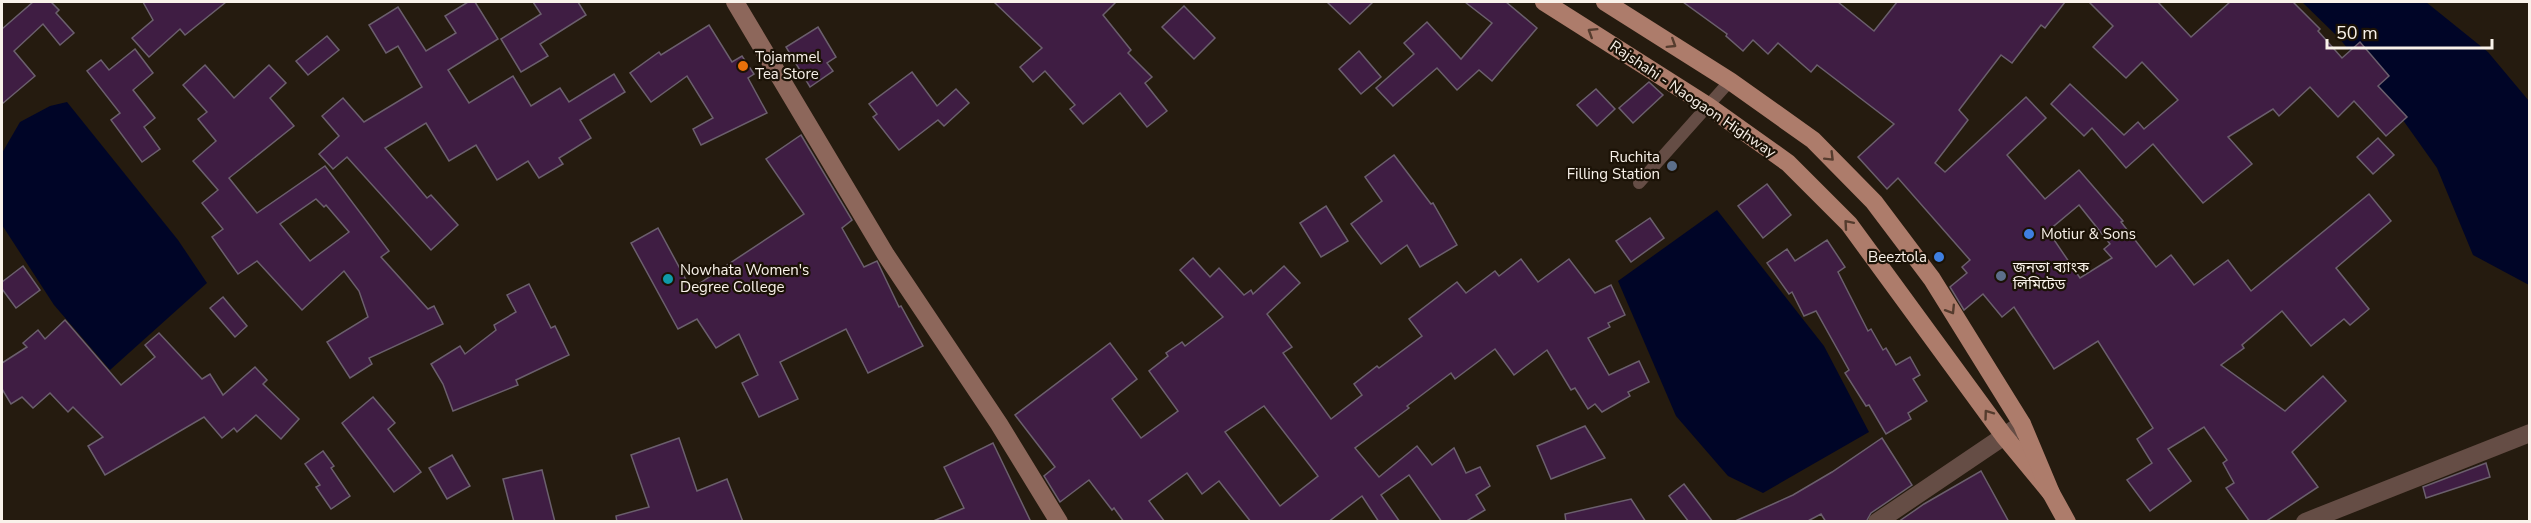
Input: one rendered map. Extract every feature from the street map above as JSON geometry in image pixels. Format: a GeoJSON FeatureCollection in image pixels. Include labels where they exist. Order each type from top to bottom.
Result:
{"type":"FeatureCollection","features":[{"type":"Feature","properties":{"kind":"main road","name":"Rajshahi - Naogaon Highway"},"geometry":{"type":"LineString","coordinates":[[1544,2],[1708,106],[1788,163],[1850,224],[2004,436],[2051,493]]}},
{"type":"Feature","properties":{"kind":"main road","name":"Rajshahi - Naogaon Highway"},"geometry":{"type":"LineString","coordinates":[[1605,2],[1730,81],[1813,140],[1874,202],[1932,279],[2022,424],[2051,493],[2067,522]]}},
{"type":"Feature","properties":{"kind":"street"},"geometry":{"type":"LineString","coordinates":[[735,2],[886,255],[999,424],[1059,522]]}},
{"type":"Feature","properties":{"kind":"street"},"geometry":{"type":"LineString","coordinates":[[1877,522],[2022,424]]}},
{"type":"Feature","properties":{"kind":"street"},"geometry":{"type":"LineString","coordinates":[[2305,522],[2529,434]]}},
{"type":"Feature","properties":{"kind":"lane"},"geometry":{"type":"LineString","coordinates":[[1639,183],[1730,81]]}},
{"type":"Feature","properties":{"kind":"water"},"geometry":{"type":"Polygon","coordinates":[[[2302,2],[2426,2],[2488,52],[2529,101],[2529,285],[2473,255],[2437,168],[2383,92],[2339,38],[2302,2]]]}},
{"type":"Feature","properties":{"kind":"water"},"geometry":{"type":"Polygon","coordinates":[[[67,102],[178,240],[207,283],[110,370],[54,305],[2,225],[2,153],[20,122],[50,106],[67,102]]]}},
{"type":"Feature","properties":{"kind":"water"},"geometry":{"type":"Polygon","coordinates":[[[1717,210],[1824,346],[1869,432],[1763,493],[1728,476],[1676,416],[1618,281],[1717,210]]]}},
{"type":"Feature","properties":{"kind":"building"},"geometry":{"type":"Polygon","coordinates":[[[33,2],[51,2],[59,10],[56,13],[74,33],[60,45],[43,24],[14,51],[35,76],[2,104],[2,29],[33,2]]]}},
{"type":"Feature","properties":{"kind":"building"},"geometry":{"type":"Polygon","coordinates":[[[143,2],[226,2],[185,35],[180,29],[149,57],[132,38],[153,20],[143,2]]]}},
{"type":"Feature","properties":{"kind":"building"},"geometry":{"type":"Polygon","coordinates":[[[468,2],[475,2],[498,39],[448,70],[469,103],[513,76],[531,106],[560,88],[569,102],[614,74],[625,92],[580,120],[591,138],[559,158],[563,164],[539,178],[528,161],[497,180],[476,145],[449,161],[426,123],[385,148],[427,198],[431,195],[458,225],[431,250],[347,157],[333,169],[319,154],[339,136],[322,116],[343,98],[364,122],[422,87],[398,46],[386,53],[369,25],[398,7],[426,51],[456,33],[445,16],[468,2]]]}},
{"type":"Feature","properties":{"kind":"building"},"geometry":{"type":"Polygon","coordinates":[[[533,2],[578,2],[586,15],[540,44],[548,56],[521,72],[501,39],[541,14],[533,2]]]}},
{"type":"Feature","properties":{"kind":"building"},"geometry":{"type":"Polygon","coordinates":[[[994,2],[1116,2],[1103,15],[1131,50],[1128,53],[1152,77],[1145,83],[1167,111],[1147,127],[1120,93],[1083,124],[1070,109],[1075,105],[1045,71],[1033,82],[1020,67],[1042,48],[994,2]]]}},
{"type":"Feature","properties":{"kind":"building"},"geometry":{"type":"Polygon","coordinates":[[[1327,2],[1373,2],[1350,24],[1327,2]]]}},
{"type":"Feature","properties":{"kind":"building"},"geometry":{"type":"Polygon","coordinates":[[[1465,2],[1506,2],[1537,28],[1492,81],[1479,70],[1457,90],[1437,68],[1393,106],[1376,88],[1414,54],[1404,43],[1427,22],[1461,59],[1492,23],[1465,2]]]}},
{"type":"Feature","properties":{"kind":"building"},"geometry":{"type":"Polygon","coordinates":[[[1683,2],[1838,2],[1874,31],[1897,2],[2065,2],[2045,28],[2041,25],[2012,63],[2001,55],[1959,110],[1968,120],[1935,163],[1945,172],[2026,97],[2046,118],[2007,155],[2045,199],[2079,170],[2123,221],[2121,222],[2156,267],[2171,255],[2194,285],[2228,260],[2251,291],[2369,194],[2391,221],[2336,268],[2369,309],[2350,325],[2344,319],[2311,346],[2282,311],[2242,345],[2244,348],[2221,365],[2285,411],[2323,376],[2346,401],[2292,452],[2318,487],[2265,522],[2250,522],[2226,488],[2234,483],[2223,463],[2227,460],[2204,427],[2168,449],[2191,481],[2150,511],[2127,480],[2152,463],[2137,439],[2153,428],[2098,341],[2054,369],[2014,307],[2002,317],[1983,294],[1964,310],[1950,287],[1967,273],[1962,267],[1970,260],[1898,178],[1887,189],[1858,157],[1894,124],[1817,65],[1811,72],[1778,43],[1768,54],[1753,40],[1743,51],[1726,36],[1727,34],[1683,2]],[[2079,205],[2048,231],[2080,278],[2112,258],[2104,249],[2110,244],[2079,205]]]}},
{"type":"Feature","properties":{"kind":"building"},"geometry":{"type":"Polygon","coordinates":[[[2089,2],[2158,2],[2191,37],[2230,2],[2293,2],[2320,29],[2318,31],[2342,58],[2360,42],[2389,76],[2378,86],[2407,117],[2386,136],[2354,101],[2338,117],[2310,87],[2279,116],[2273,109],[2228,137],[2252,164],[2203,203],[2153,144],[2126,168],[2092,128],[2084,136],[2051,104],[2070,84],[2124,135],[2138,122],[2144,129],[2178,100],[2142,62],[2126,78],[2093,47],[2113,26],[2089,2]]]}},
{"type":"Feature","properties":{"kind":"building"},"geometry":{"type":"Polygon","coordinates":[[[1184,6],[1215,38],[1194,59],[1162,27],[1184,6]]]}},
{"type":"Feature","properties":{"kind":"building"},"geometry":{"type":"Polygon","coordinates":[[[709,25],[732,62],[742,56],[754,74],[748,78],[767,113],[701,145],[693,129],[713,118],[687,76],[651,102],[630,73],[659,52],[661,55],[709,25]]]}},
{"type":"Feature","properties":{"kind":"building"},"geometry":{"type":"Polygon","coordinates":[[[818,27],[836,57],[827,63],[833,71],[810,87],[786,47],[818,27]]]}},
{"type":"Feature","properties":{"kind":"building"},"geometry":{"type":"Polygon","coordinates":[[[327,36],[339,50],[308,75],[296,61],[327,36]]]}},
{"type":"Feature","properties":{"kind":"building"},"geometry":{"type":"Polygon","coordinates":[[[135,49],[153,73],[133,90],[155,118],[144,127],[160,149],[142,162],[111,120],[120,113],[87,71],[101,60],[109,70],[135,49]]]}},
{"type":"Feature","properties":{"kind":"building"},"geometry":{"type":"Polygon","coordinates":[[[1359,51],[1381,77],[1361,94],[1339,69],[1359,51]]]}},
{"type":"Feature","properties":{"kind":"building"},"geometry":{"type":"Polygon","coordinates":[[[205,65],[234,98],[269,65],[286,83],[270,98],[294,126],[229,178],[257,213],[325,166],[389,251],[381,257],[428,309],[434,306],[443,324],[369,358],[372,364],[350,378],[327,342],[368,317],[359,291],[344,271],[302,310],[257,261],[238,274],[212,237],[223,229],[202,203],[218,190],[193,161],[216,141],[198,119],[207,112],[183,85],[205,65]],[[316,199],[280,224],[310,261],[349,232],[326,205],[324,207],[316,199]]]}},
{"type":"Feature","properties":{"kind":"building"},"geometry":{"type":"Polygon","coordinates":[[[912,72],[937,106],[956,89],[969,103],[944,126],[938,120],[899,150],[873,117],[877,114],[869,104],[912,72]]]}},
{"type":"Feature","properties":{"kind":"building"},"geometry":{"type":"Polygon","coordinates":[[[1649,82],[1663,95],[1633,123],[1619,108],[1649,82]]]}},
{"type":"Feature","properties":{"kind":"building"},"geometry":{"type":"Polygon","coordinates":[[[1596,89],[1615,109],[1597,126],[1577,105],[1596,89]]]}},
{"type":"Feature","properties":{"kind":"building"},"geometry":{"type":"Polygon","coordinates":[[[801,135],[852,220],[842,228],[864,267],[877,261],[899,307],[901,306],[923,346],[868,373],[846,329],[780,362],[798,399],[759,417],[742,383],[758,375],[739,334],[716,348],[697,319],[678,329],[631,243],[658,228],[691,289],[804,214],[766,159],[801,135]]]}},
{"type":"Feature","properties":{"kind":"building"},"geometry":{"type":"Polygon","coordinates":[[[2378,138],[2394,155],[2373,174],[2357,157],[2378,138]]]}},
{"type":"Feature","properties":{"kind":"building"},"geometry":{"type":"Polygon","coordinates":[[[1394,155],[1431,204],[1433,203],[1457,245],[1420,267],[1407,245],[1381,264],[1351,224],[1382,201],[1365,177],[1394,155]]]}},
{"type":"Feature","properties":{"kind":"building"},"geometry":{"type":"Polygon","coordinates":[[[1767,184],[1791,215],[1763,238],[1738,206],[1767,184]]]}},
{"type":"Feature","properties":{"kind":"building"},"geometry":{"type":"Polygon","coordinates":[[[1326,206],[1348,241],[1321,257],[1300,223],[1326,206]]]}},
{"type":"Feature","properties":{"kind":"building"},"geometry":{"type":"Polygon","coordinates":[[[1650,218],[1664,238],[1631,262],[1616,241],[1650,218]]]}},
{"type":"Feature","properties":{"kind":"building"},"geometry":{"type":"Polygon","coordinates":[[[1827,240],[1845,267],[1838,272],[1868,331],[1871,329],[1883,350],[1886,348],[1896,365],[1910,357],[1920,375],[1913,379],[1927,401],[1908,413],[1911,419],[1886,434],[1869,405],[1866,406],[1845,373],[1849,370],[1816,311],[1804,316],[1792,292],[1789,294],[1767,263],[1787,249],[1795,261],[1827,240]]]}},
{"type":"Feature","properties":{"kind":"building"},"geometry":{"type":"Polygon","coordinates":[[[1193,258],[1210,277],[1219,268],[1244,295],[1251,290],[1253,294],[1284,266],[1300,283],[1267,314],[1292,347],[1283,353],[1331,419],[1362,395],[1354,384],[1422,336],[1409,319],[1457,282],[1466,293],[1495,271],[1499,276],[1521,259],[1538,282],[1569,259],[1595,293],[1611,285],[1625,315],[1608,323],[1610,327],[1588,338],[1609,375],[1639,361],[1649,382],[1628,392],[1630,396],[1602,412],[1595,404],[1588,409],[1575,388],[1571,390],[1547,350],[1514,375],[1495,349],[1455,379],[1451,373],[1355,448],[1379,477],[1417,446],[1432,465],[1454,448],[1466,473],[1480,467],[1490,486],[1476,495],[1485,510],[1465,522],[1442,522],[1409,475],[1381,495],[1400,522],[1379,522],[1362,496],[1328,522],[1251,522],[1219,481],[1202,494],[1187,473],[1149,501],[1165,522],[1124,522],[1089,480],[1060,502],[1044,476],[1055,467],[1015,415],[1110,343],[1137,379],[1112,399],[1141,438],[1178,411],[1149,371],[1168,356],[1166,353],[1182,342],[1185,346],[1223,317],[1180,270],[1193,258]],[[1264,406],[1225,432],[1280,506],[1318,476],[1264,406]]]}},
{"type":"Feature","properties":{"kind":"building"},"geometry":{"type":"Polygon","coordinates":[[[23,266],[40,290],[16,308],[2,289],[2,282],[23,266]]]}},
{"type":"Feature","properties":{"kind":"building"},"geometry":{"type":"Polygon","coordinates":[[[529,284],[551,328],[555,326],[569,355],[516,380],[518,385],[453,411],[443,384],[431,364],[460,346],[465,354],[496,330],[494,325],[516,312],[507,295],[529,284]]]}},
{"type":"Feature","properties":{"kind":"building"},"geometry":{"type":"Polygon","coordinates":[[[223,297],[247,326],[235,337],[210,308],[223,297]]]}},
{"type":"Feature","properties":{"kind":"building"},"geometry":{"type":"Polygon","coordinates":[[[65,320],[121,385],[155,357],[145,345],[159,333],[202,379],[210,374],[223,395],[255,367],[267,380],[263,384],[299,419],[281,439],[256,415],[237,432],[234,428],[222,438],[204,417],[105,475],[88,446],[103,437],[73,407],[68,412],[50,393],[33,408],[22,397],[11,404],[2,389],[2,363],[27,347],[23,343],[38,330],[45,339],[65,320]]]}},
{"type":"Feature","properties":{"kind":"building"},"geometry":{"type":"Polygon","coordinates":[[[373,397],[395,423],[388,429],[421,472],[394,492],[342,423],[373,397]]]}},
{"type":"Feature","properties":{"kind":"building"},"geometry":{"type":"Polygon","coordinates":[[[1585,426],[1605,458],[1551,479],[1537,446],[1585,426]]]}},
{"type":"Feature","properties":{"kind":"building"},"geometry":{"type":"Polygon","coordinates":[[[679,438],[697,491],[727,479],[743,522],[617,522],[616,516],[649,507],[631,455],[679,438]]]}},
{"type":"Feature","properties":{"kind":"building"},"geometry":{"type":"Polygon","coordinates":[[[1882,438],[1912,485],[1871,513],[1866,522],[1826,522],[1821,514],[1806,522],[1733,522],[1793,495],[1882,438]]]}},
{"type":"Feature","properties":{"kind":"building"},"geometry":{"type":"Polygon","coordinates":[[[993,443],[1031,522],[931,522],[964,508],[944,467],[993,443]]]}},
{"type":"Feature","properties":{"kind":"building"},"geometry":{"type":"Polygon","coordinates":[[[323,451],[334,466],[331,468],[350,496],[331,509],[316,487],[320,485],[305,464],[323,451]]]}},
{"type":"Feature","properties":{"kind":"building"},"geometry":{"type":"Polygon","coordinates":[[[452,455],[470,486],[447,499],[429,468],[452,455]]]}},
{"type":"Feature","properties":{"kind":"building"},"geometry":{"type":"Polygon","coordinates":[[[2486,463],[2490,477],[2426,498],[2423,487],[2486,463]]]}},
{"type":"Feature","properties":{"kind":"building"},"geometry":{"type":"Polygon","coordinates":[[[542,470],[555,522],[514,522],[503,479],[542,470]]]}},
{"type":"Feature","properties":{"kind":"building"},"geometry":{"type":"Polygon","coordinates":[[[1981,471],[2009,522],[1898,522],[1924,504],[1981,471]]]}},
{"type":"Feature","properties":{"kind":"building"},"geometry":{"type":"Polygon","coordinates":[[[1684,484],[1713,522],[1689,522],[1669,496],[1684,484]]]}},
{"type":"Feature","properties":{"kind":"building"},"geometry":{"type":"Polygon","coordinates":[[[1631,499],[1646,522],[1566,522],[1565,514],[1631,499]]]}},
{"type":"Feature","properties":{"kind":"place","name":"Tojammel Tea Store"},"geometry":{"type":"Point","coordinates":[743,66]}},
{"type":"Feature","properties":{"kind":"place","name":"Ruchita Filling Station"},"geometry":{"type":"Point","coordinates":[1672,166]}},
{"type":"Feature","properties":{"kind":"place","name":"Motiur & Sons"},"geometry":{"type":"Point","coordinates":[2029,234]}},
{"type":"Feature","properties":{"kind":"place","name":"Beeztola"},"geometry":{"type":"Point","coordinates":[1939,257]}},
{"type":"Feature","properties":{"kind":"place","name":"জনতা ব্যাংক লিমিটেড"},"geometry":{"type":"Point","coordinates":[2001,276]}},
{"type":"Feature","properties":{"kind":"place","name":"Nowhata Women's Degree College"},"geometry":{"type":"Point","coordinates":[668,279]}}]}
